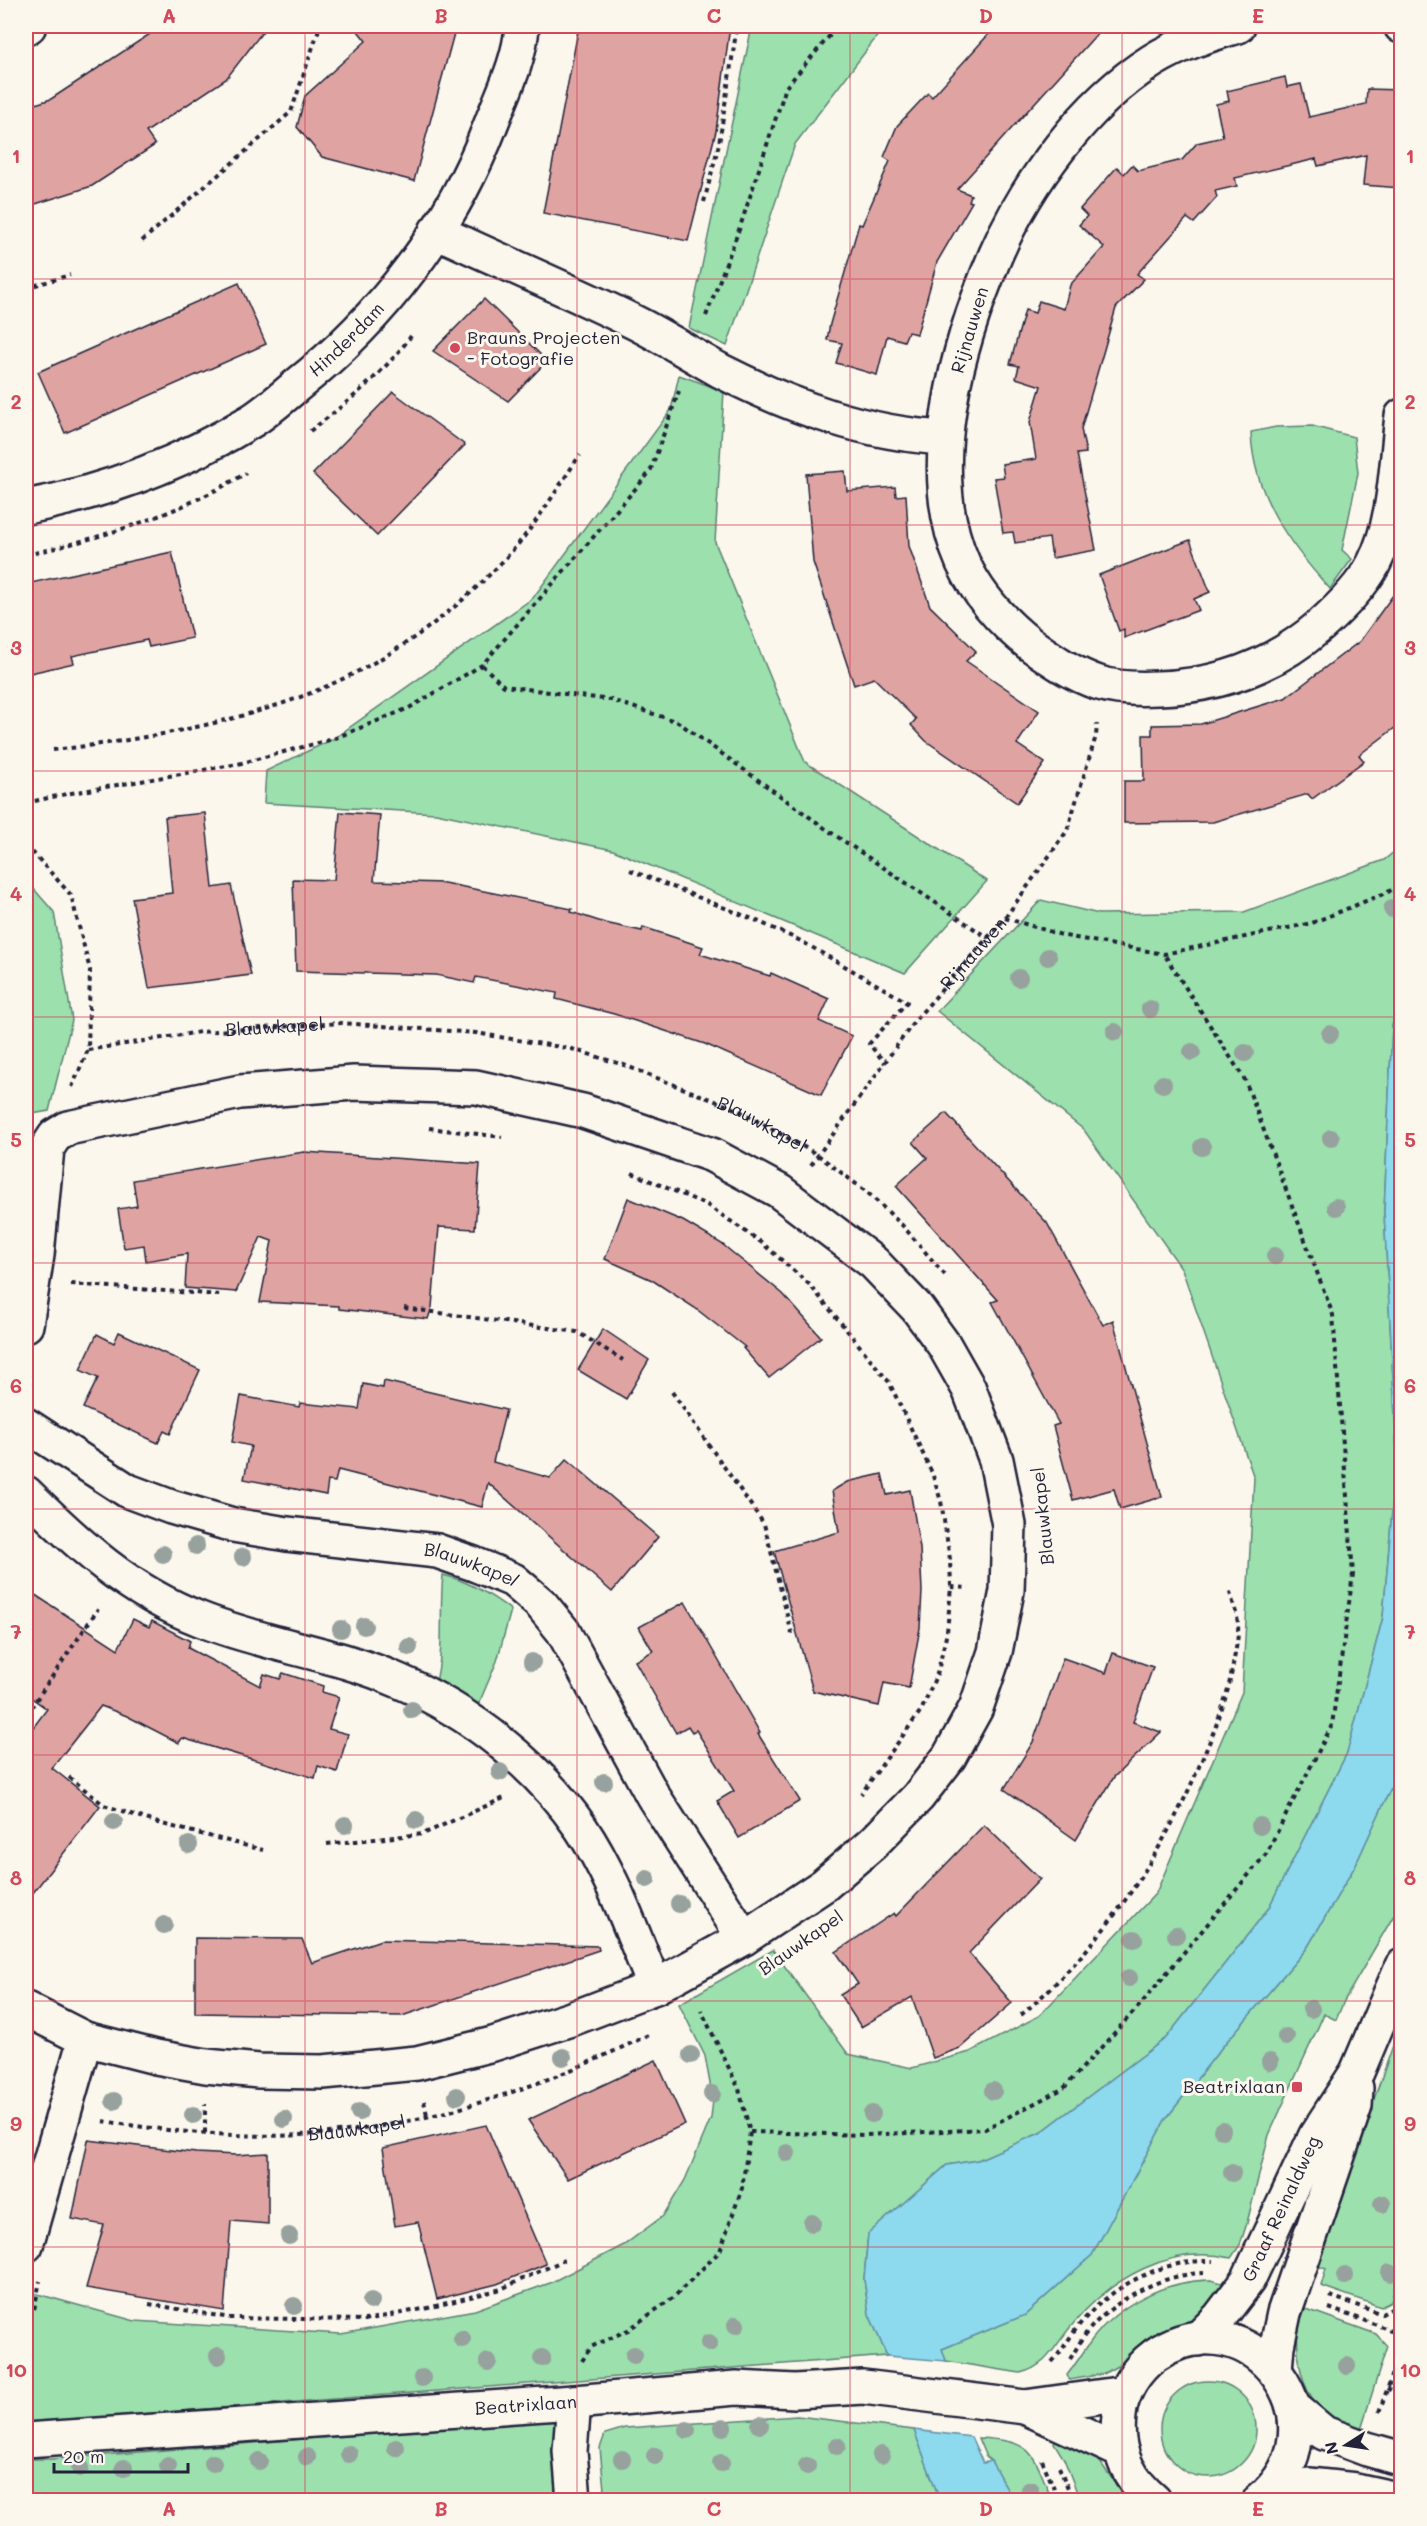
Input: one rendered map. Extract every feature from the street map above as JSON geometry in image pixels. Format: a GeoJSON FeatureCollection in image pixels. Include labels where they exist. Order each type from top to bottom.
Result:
{"type":"FeatureCollection","features":[{"type":"Feature","properties":{"kind":"street","name":"Hinderdam"},"geometry":{"type":"LineString","coordinates":[[26,507],[98,488],[156,469],[255,419],[334,356],[369,321],[405,276],[463,190],[516,60],[522,26]]}},
{"type":"Feature","properties":{"kind":"street","name":"Rijnauwen"},"geometry":{"type":"LineString","coordinates":[[1238,26],[1174,49],[1129,78],[1108,95],[1045,168],[1004,236],[970,316],[958,360],[945,438],[947,490],[954,534],[963,561],[971,578],[998,616],[1022,638],[1073,671],[1100,683],[1128,688],[1182,687],[1210,683],[1249,671],[1278,657],[1303,640],[1341,607],[1372,566],[1386,531],[1401,416]]}},
{"type":"Feature","properties":{"kind":"street"},"geometry":{"type":"LineString","coordinates":[[436,231],[556,284],[721,370],[806,410],[908,436],[945,438]]}},
{"type":"Feature","properties":{"kind":"street","name":"Blauwkapel"},"geometry":{"type":"LineString","coordinates":[[26,2009],[85,2038],[156,2057],[206,2066],[259,2071],[322,2072],[417,2063],[493,2044],[560,2023],[655,1988],[744,1938],[824,1885],[873,1843],[918,1797],[949,1757],[976,1708],[995,1652],[1007,1591],[1009,1525],[996,1460],[969,1389],[944,1345],[897,1286],[874,1263],[787,1197],[712,1155],[583,1111],[476,1087],[354,1083],[240,1092],[68,1128]]}},
{"type":"Feature","properties":{"kind":"street"},"geometry":{"type":"LineString","coordinates":[[26,1325],[34,1281],[47,1148],[55,1136],[68,1128]]}},
{"type":"Feature","properties":{"kind":"street","name":"Blauwkapel"},"geometry":{"type":"LineString","coordinates":[[26,1425],[128,1491],[171,1507],[233,1525],[437,1551],[513,1580],[541,1604],[562,1631],[653,1796],[744,1938]]}},
{"type":"Feature","properties":{"kind":"street"},"geometry":{"type":"LineString","coordinates":[[26,1493],[77,1544],[119,1577],[199,1619],[250,1637],[326,1656],[399,1681],[455,1711],[485,1731],[531,1768],[580,1826],[606,1867],[655,1988]]}},
{"type":"Feature","properties":{"kind":"street","name":"Graaf Reinaldweg"},"geometry":{"type":"LineString","coordinates":[[1198,2339],[1219,2318],[1248,2280],[1316,2134],[1357,2072],[1401,1966]]}},
{"type":"Feature","properties":{"kind":"street"},"geometry":{"type":"LineString","coordinates":[[26,2245],[85,2038]]}},
{"type":"Feature","properties":{"kind":"street","name":"Graaf Reinaldweg"},"geometry":{"type":"LineString","coordinates":[[1275,2370],[1284,2313],[1355,2106],[1357,2072]]}},
{"type":"Feature","properties":{"kind":"street"},"geometry":{"type":"LineString","coordinates":[[1154,2500],[1136,2483],[1120,2451],[1118,2422],[1125,2393],[1135,2375],[1149,2359],[1168,2348],[1198,2339],[1232,2342],[1248,2349],[1275,2370],[1287,2388],[1294,2408],[1297,2430],[1293,2452],[1285,2472],[1266,2495]]}},
{"type":"Feature","properties":{"kind":"street","name":"Beatrixlaan"},"geometry":{"type":"LineString","coordinates":[[26,2440],[574,2402],[736,2388],[795,2391],[863,2387],[1017,2406],[1125,2393]]}},
{"type":"Feature","properties":{"kind":"street"},"geometry":{"type":"LineString","coordinates":[[574,2402],[570,2451],[574,2500]]}},
{"type":"Feature","properties":{"kind":"street","name":"Beatrixlaan"},"geometry":{"type":"LineString","coordinates":[[1017,2406],[1120,2451]]}},
{"type":"Feature","properties":{"kind":"street"},"geometry":{"type":"LineString","coordinates":[[1294,2408],[1324,2433],[1367,2450],[1401,2459]]}},
{"type":"Feature","properties":{"kind":"street"},"geometry":{"type":"LineString","coordinates":[[1266,2495],[1309,2486],[1356,2490],[1401,2500]]}},
{"type":"Feature","properties":{"kind":"path"},"geometry":{"type":"LineString","coordinates":[[142,241],[291,112],[320,26]]}},
{"type":"Feature","properties":{"kind":"path"},"geometry":{"type":"LineString","coordinates":[[704,202],[719,144],[736,26]]}},
{"type":"Feature","properties":{"kind":"path"},"geometry":{"type":"LineString","coordinates":[[26,803],[238,764],[333,739],[409,708],[482,665],[650,472],[740,227],[786,87],[838,26]]}},
{"type":"Feature","properties":{"kind":"path"},"geometry":{"type":"LineString","coordinates":[[26,288],[70,274]]}},
{"type":"Feature","properties":{"kind":"path"},"geometry":{"type":"LineString","coordinates":[[53,750],[147,737],[264,708],[334,683],[363,667],[421,634],[471,593],[513,550],[580,455]]}},
{"type":"Feature","properties":{"kind":"path"},"geometry":{"type":"LineString","coordinates":[[482,665],[504,686],[611,700],[678,722],[826,829],[988,938]]}},
{"type":"Feature","properties":{"kind":"path","name":"Rijnauwen"},"geometry":{"type":"LineString","coordinates":[[787,1197],[916,1019],[1005,918],[1067,831],[1096,736],[1100,683]]}},
{"type":"Feature","properties":{"kind":"path"},"geometry":{"type":"LineString","coordinates":[[26,845],[71,895],[90,970],[88,1050],[65,1105],[68,1128]]}},
{"type":"Feature","properties":{"kind":"path"},"geometry":{"type":"LineString","coordinates":[[630,870],[792,937],[853,969],[907,1002],[869,1044],[885,1063]]}},
{"type":"Feature","properties":{"kind":"path"},"geometry":{"type":"LineString","coordinates":[[1005,918],[1065,936],[1164,954],[1312,923],[1389,892],[1401,883]]}},
{"type":"Feature","properties":{"kind":"path"},"geometry":{"type":"LineString","coordinates":[[750,2132],[866,2136],[985,2129],[1064,2088],[1140,2005],[1266,1854],[1332,1725],[1353,1574],[1333,1315],[1245,1080],[1164,954]]}},
{"type":"Feature","properties":{"kind":"path","name":"Blauwkapel"},"geometry":{"type":"LineString","coordinates":[[88,1050],[200,1032],[342,1023],[476,1033],[572,1049],[624,1065],[738,1110],[818,1155],[902,1224],[947,1278]]}},
{"type":"Feature","properties":{"kind":"path"},"geometry":{"type":"LineString","coordinates":[[427,1128],[504,1137]]}},
{"type":"Feature","properties":{"kind":"path"},"geometry":{"type":"LineString","coordinates":[[625,1170],[707,1205],[761,1242],[810,1285],[889,1382],[932,1473],[941,1502],[950,1558],[951,1587],[945,1642],[938,1671],[922,1710],[876,1776],[856,1800]]}},
{"type":"Feature","properties":{"kind":"path"},"geometry":{"type":"LineString","coordinates":[[34,1281],[220,1295]]}},
{"type":"Feature","properties":{"kind":"path"},"geometry":{"type":"LineString","coordinates":[[404,1308],[577,1332],[622,1360]]}},
{"type":"Feature","properties":{"kind":"path"},"geometry":{"type":"LineString","coordinates":[[672,1392],[764,1524],[792,1634]]}},
{"type":"Feature","properties":{"kind":"path"},"geometry":{"type":"LineString","coordinates":[[26,1715],[119,1577]]}},
{"type":"Feature","properties":{"kind":"path"},"geometry":{"type":"LineString","coordinates":[[1021,2015],[1059,1981],[1086,1951],[1142,1875],[1183,1804],[1214,1736],[1228,1693],[1238,1624],[1229,1589]]}},
{"type":"Feature","properties":{"kind":"path"},"geometry":{"type":"LineString","coordinates":[[69,1777],[104,1805],[158,1823],[263,1850]]}},
{"type":"Feature","properties":{"kind":"path"},"geometry":{"type":"LineString","coordinates":[[327,1844],[423,1834],[483,1809],[540,1779]]}},
{"type":"Feature","properties":{"kind":"path"},"geometry":{"type":"LineString","coordinates":[[690,2015],[711,2003]]}},
{"type":"Feature","properties":{"kind":"path"},"geometry":{"type":"LineString","coordinates":[[581,2365],[591,2347],[628,2330],[674,2297],[720,2251],[742,2188],[750,2132],[739,2089],[701,2010]]}},
{"type":"Feature","properties":{"kind":"path","name":"Blauwkapel"},"geometry":{"type":"LineString","coordinates":[[64,2111],[136,2127],[223,2135],[328,2134],[351,2131],[384,2126],[485,2101],[595,2061],[658,2030]]}},
{"type":"Feature","properties":{"kind":"path"},"geometry":{"type":"LineString","coordinates":[[149,2304],[230,2318],[365,2320],[428,2308],[501,2289],[564,2260]]}},
{"type":"Feature","properties":{"kind":"path"},"geometry":{"type":"LineString","coordinates":[[1048,2367],[1091,2311],[1125,2285],[1142,2276],[1176,2264],[1197,2260],[1220,2262]]}},
{"type":"Feature","properties":{"kind":"path"},"geometry":{"type":"LineString","coordinates":[[1387,2388],[1401,2397]]}},
{"type":"Feature","properties":{"kind":"path"},"geometry":{"type":"LineString","coordinates":[[1040,2456],[1059,2500]]}},
{"type":"Feature","properties":{"kind":"green space"},"geometry":{"type":"Polygon","coordinates":[[[752,26],[885,26],[795,144],[727,346],[689,328],[752,26]]]}},
{"type":"Feature","properties":{"kind":"green space"},"geometry":{"type":"Polygon","coordinates":[[[679,375],[724,391],[715,542],[805,762],[987,881],[905,973],[613,850],[436,813],[264,803],[266,771],[333,739],[533,598],[671,410],[679,375]]]}},
{"type":"Feature","properties":{"kind":"green space"},"geometry":{"type":"Polygon","coordinates":[[[1312,426],[1354,437],[1358,473],[1342,550],[1352,559],[1330,589],[1301,554],[1276,517],[1258,477],[1253,455],[1251,432],[1276,427],[1312,426]]]}},
{"type":"Feature","properties":{"kind":"green space"},"geometry":{"type":"Polygon","coordinates":[[[1401,846],[1401,992],[1392,1026],[1384,1212],[1397,1453],[1383,1617],[1347,1753],[1268,1909],[1166,2038],[1040,2133],[978,2160],[947,2165],[868,2234],[864,2279],[869,2314],[887,2356],[26,2423],[26,2287],[34,2293],[135,2321],[341,2334],[475,2310],[550,2283],[624,2245],[663,2216],[685,2180],[711,2118],[713,2100],[705,2056],[679,2004],[773,1950],[848,2054],[912,2068],[970,2052],[1039,2016],[1156,1893],[1242,1692],[1254,1478],[1182,1269],[1084,1130],[937,1011],[1041,900],[1099,914],[1244,912],[1384,860],[1401,846]]]}},
{"type":"Feature","properties":{"kind":"green space"},"geometry":{"type":"Polygon","coordinates":[[[26,880],[54,912],[72,1020],[49,1111],[26,1115],[26,880]]]}},
{"type":"Feature","properties":{"kind":"green space"},"geometry":{"type":"Polygon","coordinates":[[[443,1575],[478,1589],[511,1610],[497,1661],[477,1708],[435,1685],[440,1658],[443,1575]]]}},
{"type":"Feature","properties":{"kind":"green space"},"geometry":{"type":"Polygon","coordinates":[[[1401,1766],[1401,1903],[1344,2001],[1336,2020],[1324,2014],[1269,2135],[1247,2223],[1240,2245],[1231,2258],[1209,2255],[1186,2256],[1144,2268],[1124,2279],[1088,2307],[1045,2360],[1030,2370],[1020,2373],[946,2361],[942,2349],[1025,2315],[1092,2255],[1165,2120],[1222,2047],[1307,1948],[1355,1866],[1401,1766]]]}},
{"type":"Feature","properties":{"kind":"green space"},"geometry":{"type":"Polygon","coordinates":[[[1401,2023],[1401,2287],[1395,2285],[1391,2302],[1381,2307],[1321,2286],[1326,2269],[1315,2265],[1401,2023]]]}},
{"type":"Feature","properties":{"kind":"green space"},"geometry":{"type":"Polygon","coordinates":[[[1211,2280],[1229,2285],[1203,2316],[1157,2336],[1121,2364],[1103,2374],[1069,2380],[1067,2375],[1091,2341],[1102,2328],[1129,2305],[1177,2284],[1211,2280]]]}},
{"type":"Feature","properties":{"kind":"green space"},"geometry":{"type":"Polygon","coordinates":[[[1301,2307],[1376,2334],[1387,2346],[1360,2432],[1330,2418],[1310,2396],[1304,2382],[1298,2352],[1301,2307]]]}},
{"type":"Feature","properties":{"kind":"green space"},"geometry":{"type":"Polygon","coordinates":[[[1208,2381],[1226,2384],[1242,2395],[1253,2411],[1256,2429],[1253,2447],[1242,2463],[1226,2474],[1208,2477],[1190,2474],[1174,2463],[1163,2447],[1160,2429],[1163,2411],[1174,2395],[1190,2384],[1208,2381]]]}},
{"type":"Feature","properties":{"kind":"green space"},"geometry":{"type":"Polygon","coordinates":[[[797,2416],[914,2430],[940,2500],[605,2500],[600,2448],[605,2434],[625,2428],[797,2416]]]}},
{"type":"Feature","properties":{"kind":"green space"},"geometry":{"type":"Polygon","coordinates":[[[557,2419],[560,2500],[26,2500],[26,2459],[52,2459],[557,2419]]]}},
{"type":"Feature","properties":{"kind":"green space"},"geometry":{"type":"Polygon","coordinates":[[[978,2438],[1011,2442],[1029,2452],[1040,2470],[1052,2500],[1013,2500],[991,2461],[986,2457],[978,2438]]]}},
{"type":"Feature","properties":{"kind":"green space"},"geometry":{"type":"Polygon","coordinates":[[[1056,2438],[1087,2450],[1098,2459],[1127,2500],[1080,2500],[1064,2459],[1054,2443],[1056,2438]]]}},
{"type":"Feature","properties":{"kind":"water"},"geometry":{"type":"Polygon","coordinates":[[[1401,992],[1401,1766],[1355,1866],[1307,1948],[1222,2047],[1165,2120],[1092,2255],[1025,2315],[942,2349],[946,2361],[887,2356],[869,2314],[864,2279],[868,2234],[947,2165],[978,2160],[1040,2133],[1166,2038],[1268,1909],[1347,1753],[1383,1617],[1397,1453],[1384,1212],[1392,1026],[1401,992]]]}},
{"type":"Feature","properties":{"kind":"water"},"geometry":{"type":"Polygon","coordinates":[[[914,2430],[971,2437],[983,2463],[991,2461],[1013,2500],[940,2500],[914,2430]]]}},
{"type":"Feature","properties":{"kind":"building"},"geometry":{"type":"Polygon","coordinates":[[[162,26],[267,26],[226,79],[146,132],[155,145],[92,186],[26,207],[26,107],[51,99],[162,26]]]}},
{"type":"Feature","properties":{"kind":"building"},"geometry":{"type":"Polygon","coordinates":[[[354,26],[456,26],[414,181],[322,157],[297,127],[305,96],[366,41],[354,26]]]}},
{"type":"Feature","properties":{"kind":"building"},"geometry":{"type":"Polygon","coordinates":[[[579,26],[730,26],[716,131],[688,241],[543,213],[579,26]]]}},
{"type":"Feature","properties":{"kind":"building"},"geometry":{"type":"Polygon","coordinates":[[[996,26],[1104,26],[957,189],[971,195],[969,201],[972,202],[937,262],[917,334],[908,332],[904,341],[887,336],[877,375],[836,363],[842,343],[827,340],[830,324],[859,224],[862,225],[890,161],[884,157],[897,126],[928,93],[932,97],[996,26]]]}},
{"type":"Feature","properties":{"kind":"building"},"geometry":{"type":"Polygon","coordinates":[[[1285,77],[1287,87],[1301,84],[1309,117],[1366,104],[1367,89],[1401,90],[1401,188],[1363,185],[1366,155],[1318,166],[1316,159],[1235,178],[1237,186],[1215,191],[1217,197],[1194,223],[1187,218],[1137,274],[1144,279],[1116,308],[1081,429],[1086,453],[1077,454],[1096,550],[1052,558],[1049,538],[1015,543],[1013,532],[1003,533],[994,478],[1004,477],[1002,464],[1036,459],[1030,422],[1041,386],[1016,378],[1019,366],[1010,364],[1025,310],[1035,313],[1039,301],[1064,309],[1070,285],[1104,247],[1079,225],[1087,216],[1080,209],[1117,167],[1124,174],[1132,165],[1138,171],[1182,160],[1197,143],[1223,137],[1216,104],[1229,101],[1227,91],[1285,77]]]}},
{"type":"Feature","properties":{"kind":"building"},"geometry":{"type":"Polygon","coordinates":[[[239,283],[266,344],[65,433],[38,372],[239,283]]]}},
{"type":"Feature","properties":{"kind":"building"},"geometry":{"type":"Polygon","coordinates":[[[484,299],[547,361],[508,401],[433,351],[484,299]]]}},
{"type":"Feature","properties":{"kind":"building"},"geometry":{"type":"Polygon","coordinates":[[[393,392],[465,445],[377,536],[313,474],[393,392]]]}},
{"type":"Feature","properties":{"kind":"building"},"geometry":{"type":"Polygon","coordinates":[[[845,471],[847,491],[895,487],[896,496],[906,495],[909,546],[930,606],[976,651],[966,661],[1039,711],[1017,744],[1045,763],[1017,803],[926,741],[911,725],[916,719],[874,678],[854,685],[813,562],[806,474],[845,471]]]}},
{"type":"Feature","properties":{"kind":"building"},"geometry":{"type":"Polygon","coordinates":[[[1190,540],[1210,592],[1194,599],[1199,610],[1124,638],[1124,629],[1119,631],[1099,575],[1190,540]]]}},
{"type":"Feature","properties":{"kind":"building"},"geometry":{"type":"Polygon","coordinates":[[[172,552],[192,638],[149,647],[147,640],[72,656],[74,663],[26,674],[26,584],[172,552]]]}},
{"type":"Feature","properties":{"kind":"building"},"geometry":{"type":"Polygon","coordinates":[[[1401,584],[1401,719],[1395,724],[1396,727],[1359,755],[1364,761],[1312,799],[1308,794],[1213,822],[1124,823],[1124,781],[1144,781],[1143,735],[1152,735],[1152,725],[1201,724],[1285,698],[1360,641],[1401,584]]]}},
{"type":"Feature","properties":{"kind":"building"},"geometry":{"type":"Polygon","coordinates":[[[340,812],[380,815],[374,881],[444,883],[572,909],[571,912],[605,923],[642,931],[643,927],[703,947],[700,954],[770,976],[771,973],[829,999],[819,1021],[852,1036],[821,1095],[705,1044],[614,1014],[556,999],[557,993],[476,977],[474,983],[436,975],[296,971],[293,879],[334,880],[340,812]]]}},
{"type":"Feature","properties":{"kind":"building"},"geometry":{"type":"Polygon","coordinates":[[[205,813],[213,888],[231,885],[251,975],[149,988],[132,898],[172,893],[165,817],[205,813]]]}},
{"type":"Feature","properties":{"kind":"building"},"geometry":{"type":"Polygon","coordinates":[[[946,1113],[1047,1223],[1103,1325],[1113,1320],[1162,1497],[1120,1509],[1114,1489],[1073,1500],[1053,1426],[1059,1424],[992,1302],[998,1300],[896,1186],[927,1158],[913,1142],[946,1113]]]}},
{"type":"Feature","properties":{"kind":"building"},"geometry":{"type":"Polygon","coordinates":[[[304,1152],[480,1164],[475,1229],[439,1227],[432,1307],[428,1319],[339,1309],[339,1306],[260,1302],[272,1241],[261,1237],[236,1292],[185,1288],[187,1254],[146,1261],[144,1245],[124,1248],[118,1209],[137,1206],[133,1180],[304,1152]]]}},
{"type":"Feature","properties":{"kind":"building"},"geometry":{"type":"Polygon","coordinates":[[[628,1198],[683,1221],[722,1244],[783,1294],[821,1337],[769,1378],[743,1348],[745,1347],[695,1308],[652,1280],[605,1259],[628,1198]]]}},
{"type":"Feature","properties":{"kind":"building"},"geometry":{"type":"Polygon","coordinates":[[[603,1329],[649,1360],[626,1399],[578,1370],[603,1329]]]}},
{"type":"Feature","properties":{"kind":"building"},"geometry":{"type":"Polygon","coordinates":[[[119,1332],[200,1370],[170,1434],[164,1431],[158,1443],[83,1408],[98,1378],[80,1370],[97,1334],[114,1343],[119,1332]]]}},
{"type":"Feature","properties":{"kind":"building"},"geometry":{"type":"Polygon","coordinates":[[[384,1381],[506,1410],[493,1462],[550,1478],[567,1459],[658,1537],[612,1592],[488,1483],[482,1507],[338,1470],[335,1482],[328,1481],[326,1495],[244,1479],[251,1446],[232,1442],[241,1396],[299,1407],[300,1403],[359,1409],[363,1384],[383,1388],[384,1381]]]}},
{"type":"Feature","properties":{"kind":"building"},"geometry":{"type":"Polygon","coordinates":[[[882,1474],[887,1495],[910,1490],[920,1548],[922,1591],[920,1628],[909,1688],[884,1683],[879,1706],[813,1691],[774,1551],[839,1532],[832,1491],[847,1482],[882,1474]]]}},
{"type":"Feature","properties":{"kind":"building"},"geometry":{"type":"Polygon","coordinates":[[[26,1589],[118,1649],[133,1619],[149,1627],[152,1621],[190,1641],[188,1648],[260,1686],[264,1674],[280,1679],[283,1673],[323,1686],[322,1692],[339,1697],[329,1729],[348,1734],[337,1772],[318,1766],[315,1778],[182,1738],[179,1743],[127,1716],[101,1706],[52,1768],[100,1806],[26,1902],[26,1737],[47,1709],[26,1694],[26,1589]]]}},
{"type":"Feature","properties":{"kind":"building"},"geometry":{"type":"Polygon","coordinates":[[[685,1602],[760,1733],[758,1734],[800,1801],[739,1838],[717,1801],[734,1791],[696,1730],[692,1732],[688,1726],[676,1733],[635,1661],[653,1651],[639,1627],[685,1602]]]}},
{"type":"Feature","properties":{"kind":"building"},"geometry":{"type":"Polygon","coordinates":[[[1113,1653],[1153,1667],[1133,1722],[1161,1732],[1114,1777],[1076,1840],[1004,1789],[1033,1742],[1063,1658],[1106,1673],[1113,1653]]]}},
{"type":"Feature","properties":{"kind":"building"},"geometry":{"type":"Polygon","coordinates":[[[984,1825],[1040,1879],[969,1953],[1012,2003],[960,2048],[933,2058],[912,1997],[861,2027],[840,1995],[858,1984],[836,1952],[894,1913],[896,1916],[984,1825]]]}},
{"type":"Feature","properties":{"kind":"building"},"geometry":{"type":"Polygon","coordinates":[[[195,1938],[302,1939],[312,1963],[381,1940],[598,1946],[599,1950],[402,2016],[195,2013],[195,1938]]]}},
{"type":"Feature","properties":{"kind":"building"},"geometry":{"type":"Polygon","coordinates":[[[656,2060],[685,2124],[568,2179],[528,2120],[656,2060]]]}},
{"type":"Feature","properties":{"kind":"building"},"geometry":{"type":"Polygon","coordinates":[[[486,2125],[546,2264],[497,2284],[437,2299],[418,2222],[395,2226],[383,2148],[486,2125]]]}},
{"type":"Feature","properties":{"kind":"building"},"geometry":{"type":"Polygon","coordinates":[[[88,2140],[196,2153],[236,2155],[268,2153],[268,2224],[231,2221],[224,2311],[86,2288],[104,2225],[72,2219],[88,2140]]]}},
{"type":"Feature","properties":{"kind":"place","name":"Brauns Projecten - Fotografie"},"geometry":{"type":"Point","coordinates":[455,348]}},
{"type":"Feature","properties":{"kind":"place","name":"Beatrixlaan"},"geometry":{"type":"Point","coordinates":[1297,2087]}}]}
